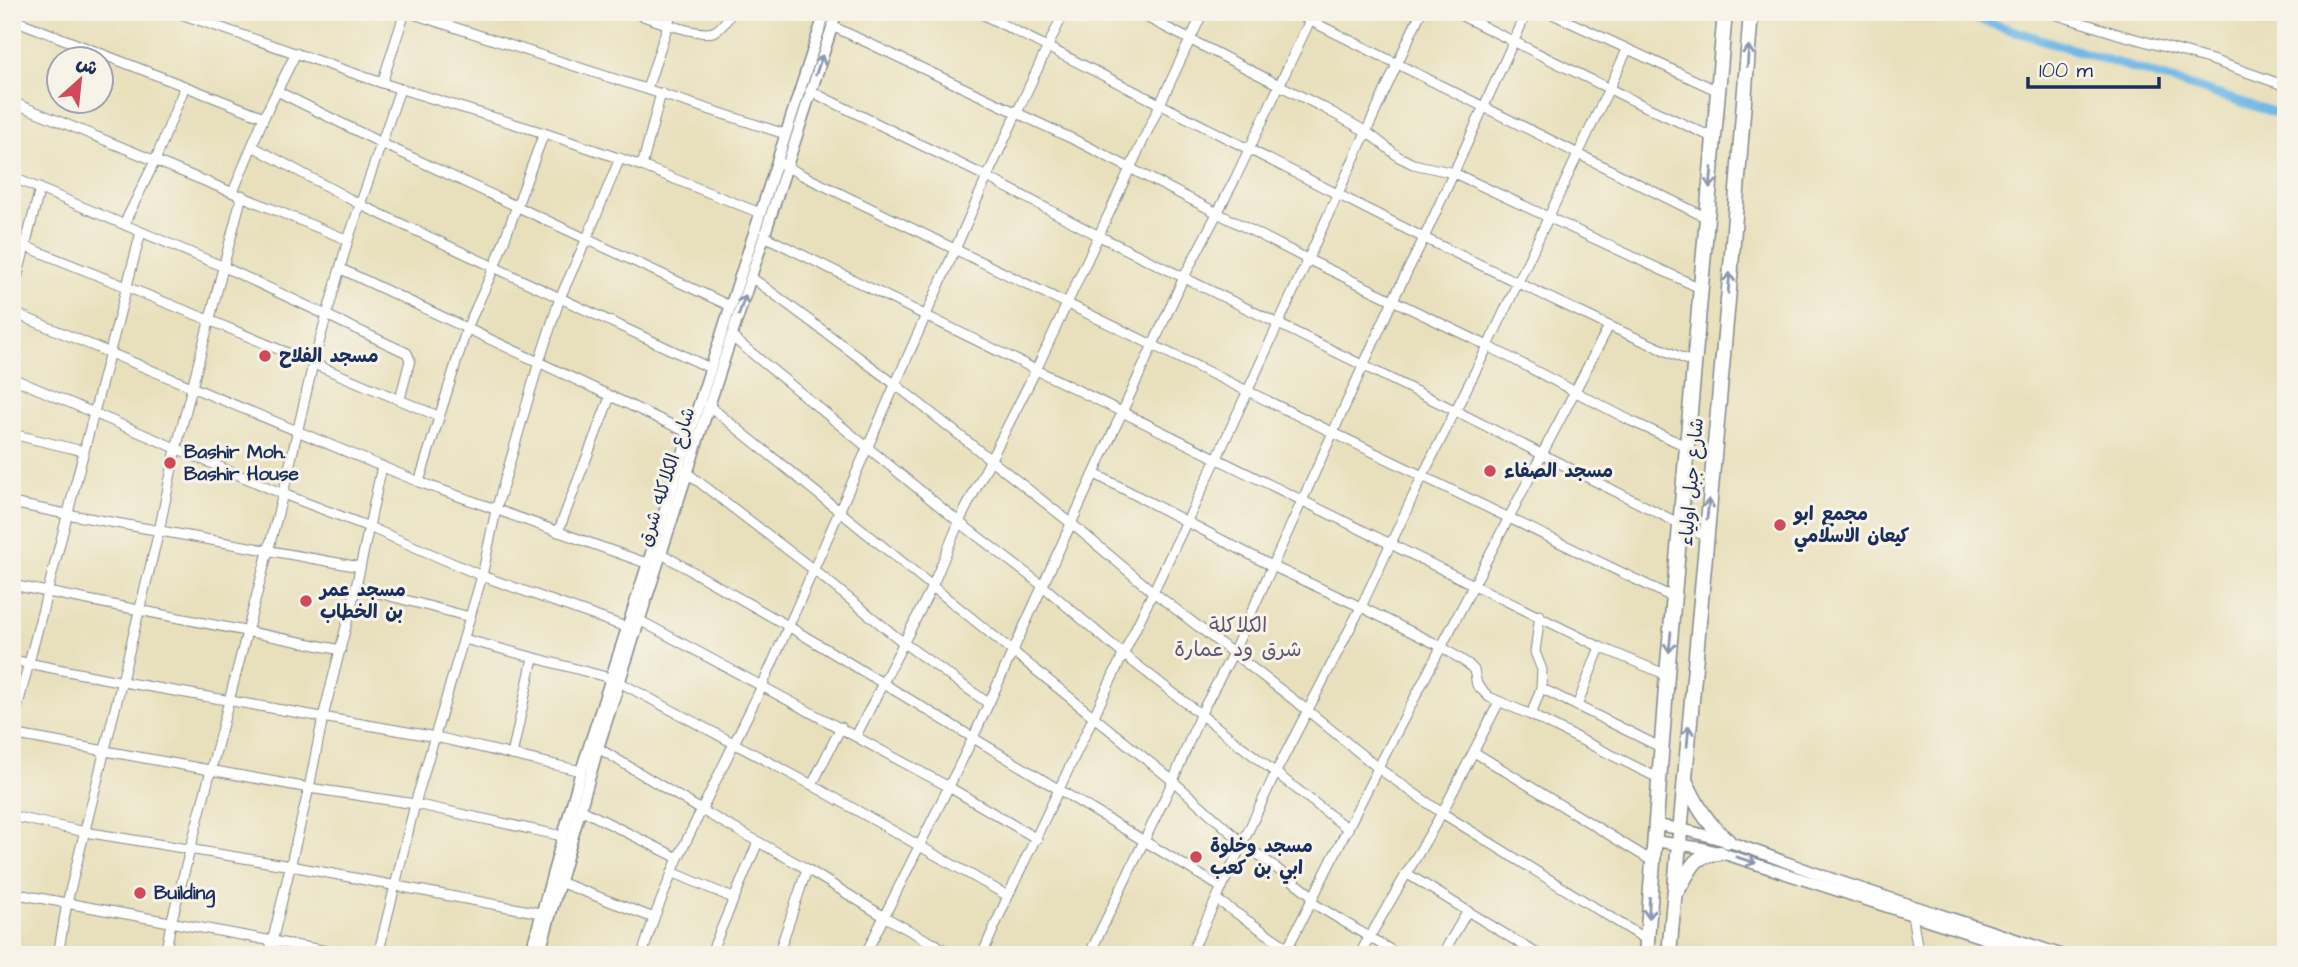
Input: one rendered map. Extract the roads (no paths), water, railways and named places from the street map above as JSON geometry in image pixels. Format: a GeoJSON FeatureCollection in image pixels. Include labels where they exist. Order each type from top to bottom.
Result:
{"type":"FeatureCollection","features":[{"type":"Feature","properties":{"kind":"highway","name":"شارع جبل اولياء"},"geometry":{"type":"LineString","coordinates":[[1670,955],[1751,12]]}},
{"type":"Feature","properties":{"kind":"highway","name":"شارع جبل اولياء"},"geometry":{"type":"LineString","coordinates":[[1652,861],[1696,364],[1722,13]]}},
{"type":"Feature","properties":{"kind":"highway"},"geometry":{"type":"LineString","coordinates":[[1700,306],[1727,310]]}},
{"type":"Feature","properties":{"kind":"highway"},"geometry":{"type":"LineString","coordinates":[[1674,895],[1697,859],[1724,847],[1716,831],[1697,806],[1684,779]]}},
{"type":"Feature","properties":{"kind":"highway"},"geometry":{"type":"LineString","coordinates":[[1646,955],[1652,861]]}},
{"type":"Feature","properties":{"kind":"street"},"geometry":{"type":"LineString","coordinates":[[175,12],[400,89],[620,158],[760,214]]}},
{"type":"Feature","properties":{"kind":"street"},"geometry":{"type":"LineString","coordinates":[[383,83],[406,12],[785,134]]}},
{"type":"Feature","properties":{"kind":"street"},"geometry":{"type":"LineString","coordinates":[[632,12],[704,33],[721,27],[732,12]]}},
{"type":"Feature","properties":{"kind":"street"},"geometry":{"type":"LineString","coordinates":[[647,89],[672,12]]}},
{"type":"Feature","properties":{"kind":"street","name":"شارع الكلاكله شرق"},"geometry":{"type":"LineString","coordinates":[[530,955],[581,771],[639,620],[764,236],[782,163],[785,134],[825,12]]}},
{"type":"Feature","properties":{"kind":"street","name":"شارع الكلاكله شرق"},"geometry":{"type":"LineString","coordinates":[[539,955],[598,748],[626,627],[760,214],[810,91],[837,12]]}},
{"type":"Feature","properties":{"kind":"street"},"geometry":{"type":"LineString","coordinates":[[978,12],[1424,238],[1696,364]]}},
{"type":"Feature","properties":{"kind":"street"},"geometry":{"type":"LineString","coordinates":[[642,955],[678,858],[763,684],[866,447],[1064,12]]}},
{"type":"Feature","properties":{"kind":"street"},"geometry":{"type":"LineString","coordinates":[[1136,12],[1367,131],[1399,157],[1413,164],[1454,173],[1702,289]]}},
{"type":"Feature","properties":{"kind":"street"},"geometry":{"type":"LineString","coordinates":[[856,736],[905,644],[960,522],[1036,370],[1203,12]]}},
{"type":"Feature","properties":{"kind":"street"},"geometry":{"type":"LineString","coordinates":[[1293,12],[1312,16],[1397,65],[1707,218]]}},
{"type":"Feature","properties":{"kind":"street"},"geometry":{"type":"LineString","coordinates":[[982,955],[1217,458],[1421,12]]}},
{"type":"Feature","properties":{"kind":"street"},"geometry":{"type":"LineString","coordinates":[[1454,12],[1714,138]]}},
{"type":"Feature","properties":{"kind":"street"},"geometry":{"type":"LineString","coordinates":[[1089,955],[1172,781],[1200,715],[1233,653],[1527,12]]}},
{"type":"Feature","properties":{"kind":"street"},"geometry":{"type":"LineString","coordinates":[[1548,12],[1718,91]]}},
{"type":"Feature","properties":{"kind":"street"},"geometry":{"type":"LineString","coordinates":[[2048,12],[2212,60],[2286,86]]}},
{"type":"Feature","properties":{"kind":"street"},"geometry":{"type":"LineString","coordinates":[[865,955],[973,738],[1184,276],[1218,213],[1312,16]]}},
{"type":"Feature","properties":{"kind":"street"},"geometry":{"type":"LineString","coordinates":[[12,19],[264,117]]}},
{"type":"Feature","properties":{"kind":"street"},"geometry":{"type":"LineString","coordinates":[[832,26],[1129,167],[1307,259],[1688,447]]}},
{"type":"Feature","properties":{"kind":"street"},"geometry":{"type":"LineString","coordinates":[[1190,955],[1276,772],[1361,607],[1488,346],[1627,50]]}},
{"type":"Feature","properties":{"kind":"street"},"geometry":{"type":"LineString","coordinates":[[58,955],[67,903],[123,682],[176,449],[224,267],[238,193],[264,117],[296,53]]}},
{"type":"Feature","properties":{"kind":"street"},"geometry":{"type":"LineString","coordinates":[[124,224],[155,161],[186,86]]}},
{"type":"Feature","properties":{"kind":"street"},"geometry":{"type":"LineString","coordinates":[[165,955],[313,364],[348,240],[400,89]]}},
{"type":"Feature","properties":{"kind":"street"},"geometry":{"type":"LineString","coordinates":[[278,91],[383,144],[730,306]]}},
{"type":"Feature","properties":{"kind":"street"},"geometry":{"type":"LineString","coordinates":[[810,91],[1706,537]]}},
{"type":"Feature","properties":{"kind":"street"},"geometry":{"type":"LineString","coordinates":[[642,166],[661,93]]}},
{"type":"Feature","properties":{"kind":"street"},"geometry":{"type":"LineString","coordinates":[[12,102],[348,240]]}},
{"type":"Feature","properties":{"kind":"street"},"geometry":{"type":"LineString","coordinates":[[419,482],[467,328],[494,268],[544,133]]}},
{"type":"Feature","properties":{"kind":"street"},"geometry":{"type":"LineString","coordinates":[[252,146],[361,205],[709,368]]}},
{"type":"Feature","properties":{"kind":"street"},"geometry":{"type":"LineString","coordinates":[[378,955],[415,804],[482,576],[496,510],[539,362],[560,298],[620,158]]}},
{"type":"Feature","properties":{"kind":"street"},"geometry":{"type":"LineString","coordinates":[[782,163],[1674,598]]}},
{"type":"Feature","properties":{"kind":"street"},"geometry":{"type":"LineString","coordinates":[[12,177],[224,267],[410,356],[400,399]]}},
{"type":"Feature","properties":{"kind":"street"},"geometry":{"type":"LineString","coordinates":[[12,299],[40,188]]}},
{"type":"Feature","properties":{"kind":"street"},"geometry":{"type":"LineString","coordinates":[[12,728],[141,232]]}},
{"type":"Feature","properties":{"kind":"street"},"geometry":{"type":"LineString","coordinates":[[764,236],[1600,646],[1667,675]]}},
{"type":"Feature","properties":{"kind":"street"},"geometry":{"type":"LineString","coordinates":[[12,241],[438,415]]}},
{"type":"Feature","properties":{"kind":"street"},"geometry":{"type":"LineString","coordinates":[[341,270],[689,433]]}},
{"type":"Feature","properties":{"kind":"street"},"geometry":{"type":"LineString","coordinates":[[751,277],[896,385],[1378,768],[1442,813],[1647,940]]}},
{"type":"Feature","properties":{"kind":"street"},"geometry":{"type":"LineString","coordinates":[[12,312],[419,482],[646,564]]}},
{"type":"Feature","properties":{"kind":"street"},"geometry":{"type":"LineString","coordinates":[[1217,900],[1286,951],[1540,454],[1609,326]]}},
{"type":"Feature","properties":{"kind":"street"},"geometry":{"type":"LineString","coordinates":[[732,337],[866,447],[1043,586],[1123,654],[1348,829]]}},
{"type":"Feature","properties":{"kind":"street"},"geometry":{"type":"LineString","coordinates":[[12,378],[482,576],[626,627]]}},
{"type":"Feature","properties":{"kind":"street"},"geometry":{"type":"LineString","coordinates":[[558,532],[610,397]]}},
{"type":"Feature","properties":{"kind":"street"},"geometry":{"type":"LineString","coordinates":[[708,405],[1172,781],[1312,899],[1399,955]]}},
{"type":"Feature","properties":{"kind":"street"},"geometry":{"type":"LineString","coordinates":[[12,434],[83,451]]}},
{"type":"Feature","properties":{"kind":"street"},"geometry":{"type":"LineString","coordinates":[[269,955],[382,466]]}},
{"type":"Feature","properties":{"kind":"street"},"geometry":{"type":"LineString","coordinates":[[686,472],[905,644],[988,703]]}},
{"type":"Feature","properties":{"kind":"street"},"geometry":{"type":"LineString","coordinates":[[1095,474],[1272,566],[1442,647],[1468,664],[1474,670],[1480,690],[1499,702],[1660,779]]}},
{"type":"Feature","properties":{"kind":"street"},"geometry":{"type":"LineString","coordinates":[[12,503],[360,567]]}},
{"type":"Feature","properties":{"kind":"street"},"geometry":{"type":"LineString","coordinates":[[660,553],[788,626],[1222,888]]}},
{"type":"Feature","properties":{"kind":"street"},"geometry":{"type":"LineString","coordinates":[[12,585],[341,650]]}},
{"type":"Feature","properties":{"kind":"street"},"geometry":{"type":"LineString","coordinates":[[356,587],[470,617]]}},
{"type":"Feature","properties":{"kind":"street"},"geometry":{"type":"LineString","coordinates":[[1531,715],[1541,688],[1542,670],[1535,652],[1540,615]]}},
{"type":"Feature","properties":{"kind":"street"},"geometry":{"type":"LineString","coordinates":[[639,620],[763,684],[1037,839]]}},
{"type":"Feature","properties":{"kind":"street"},"geometry":{"type":"LineString","coordinates":[[464,639],[615,680],[812,785],[1008,896]]}},
{"type":"Feature","properties":{"kind":"street"},"geometry":{"type":"LineString","coordinates":[[1577,706],[1600,646]]}},
{"type":"Feature","properties":{"kind":"street"},"geometry":{"type":"LineString","coordinates":[[512,755],[533,658]]}},
{"type":"Feature","properties":{"kind":"street"},"geometry":{"type":"LineString","coordinates":[[12,660],[436,737],[581,771]]}},
{"type":"Feature","properties":{"kind":"street"},"geometry":{"type":"LineString","coordinates":[[1541,688],[1662,748]]}},
{"type":"Feature","properties":{"kind":"street"},"geometry":{"type":"LineString","coordinates":[[1359,955],[1442,813],[1499,702]]}},
{"type":"Feature","properties":{"kind":"street"},"geometry":{"type":"LineString","coordinates":[[812,785],[841,727]]}},
{"type":"Feature","properties":{"kind":"street"},"geometry":{"type":"LineString","coordinates":[[12,734],[309,788],[415,804],[562,836]]}},
{"type":"Feature","properties":{"kind":"street"},"geometry":{"type":"LineString","coordinates":[[598,748],[954,955]]}},
{"type":"Feature","properties":{"kind":"street"},"geometry":{"type":"LineString","coordinates":[[1475,752],[1652,861]]}},
{"type":"Feature","properties":{"kind":"street"},"geometry":{"type":"LineString","coordinates":[[580,809],[678,858]]}},
{"type":"Feature","properties":{"kind":"street"},"geometry":{"type":"LineString","coordinates":[[12,816],[85,832],[291,866],[540,913]]}},
{"type":"Feature","properties":{"kind":"street"},"geometry":{"type":"LineString","coordinates":[[1656,825],[1680,828],[1724,847],[1822,880],[2063,955]]}},
{"type":"Feature","properties":{"kind":"street"},"geometry":{"type":"LineString","coordinates":[[1654,841],[1724,847]]}},
{"type":"Feature","properties":{"kind":"street"},"geometry":{"type":"LineString","coordinates":[[710,955],[758,842]]}},
{"type":"Feature","properties":{"kind":"street"},"geometry":{"type":"LineString","coordinates":[[778,955],[807,869]]}},
{"type":"Feature","properties":{"kind":"street"},"geometry":{"type":"LineString","coordinates":[[672,872],[733,898]]}},
{"type":"Feature","properties":{"kind":"street"},"geometry":{"type":"LineString","coordinates":[[1406,873],[1539,955]]}},
{"type":"Feature","properties":{"kind":"street"},"geometry":{"type":"LineString","coordinates":[[1822,880],[1912,914],[2035,955]]}},
{"type":"Feature","properties":{"kind":"street"},"geometry":{"type":"LineString","coordinates":[[559,882],[654,918]]}},
{"type":"Feature","properties":{"kind":"street"},"geometry":{"type":"LineString","coordinates":[[12,893],[349,955]]}},
{"type":"Feature","properties":{"kind":"street"},"geometry":{"type":"LineString","coordinates":[[1441,955],[1467,912]]}},
{"type":"Feature","properties":{"kind":"street"},"geometry":{"type":"LineString","coordinates":[[1912,914],[1917,946],[1915,955]]}},
{"type":"Feature","properties":{"kind":"street"},"geometry":{"type":"LineString","coordinates":[[932,955],[936,944]]}},
{"type":"Feature","properties":{"kind":"waterway"},"geometry":{"type":"LineString","coordinates":[[1954,12],[2286,116]]}},
{"type":"Feature","properties":{"kind":"place","name":"مسجد الفلاح"},"geometry":{"type":"Point","coordinates":[265,356]}},
{"type":"Feature","properties":{"kind":"place","name":"Bashir Moh. Bashir House"},"geometry":{"type":"Point","coordinates":[170,463]}},
{"type":"Feature","properties":{"kind":"place","name":"مسجد الصفاء"},"geometry":{"type":"Point","coordinates":[1490,471]}},
{"type":"Feature","properties":{"kind":"place","name":"مجمع ابو كيعان الاسلامي"},"geometry":{"type":"Point","coordinates":[1780,525]}},
{"type":"Feature","properties":{"kind":"place","name":"مسجد عمر بن الخطاب"},"geometry":{"type":"Point","coordinates":[306,601]}},
{"type":"Feature","properties":{"kind":"place","name":"مسجد وخلوة ابي بن كعب"},"geometry":{"type":"Point","coordinates":[1196,857]}},
{"type":"Feature","properties":{"kind":"place","name":"Building"},"geometry":{"type":"Point","coordinates":[140,893]}},
{"type":"Feature","properties":{"kind":"district","name":"الكلاكلة شرق ود عمارة"},"geometry":{"type":"Point","coordinates":[1238,637]}}]}
